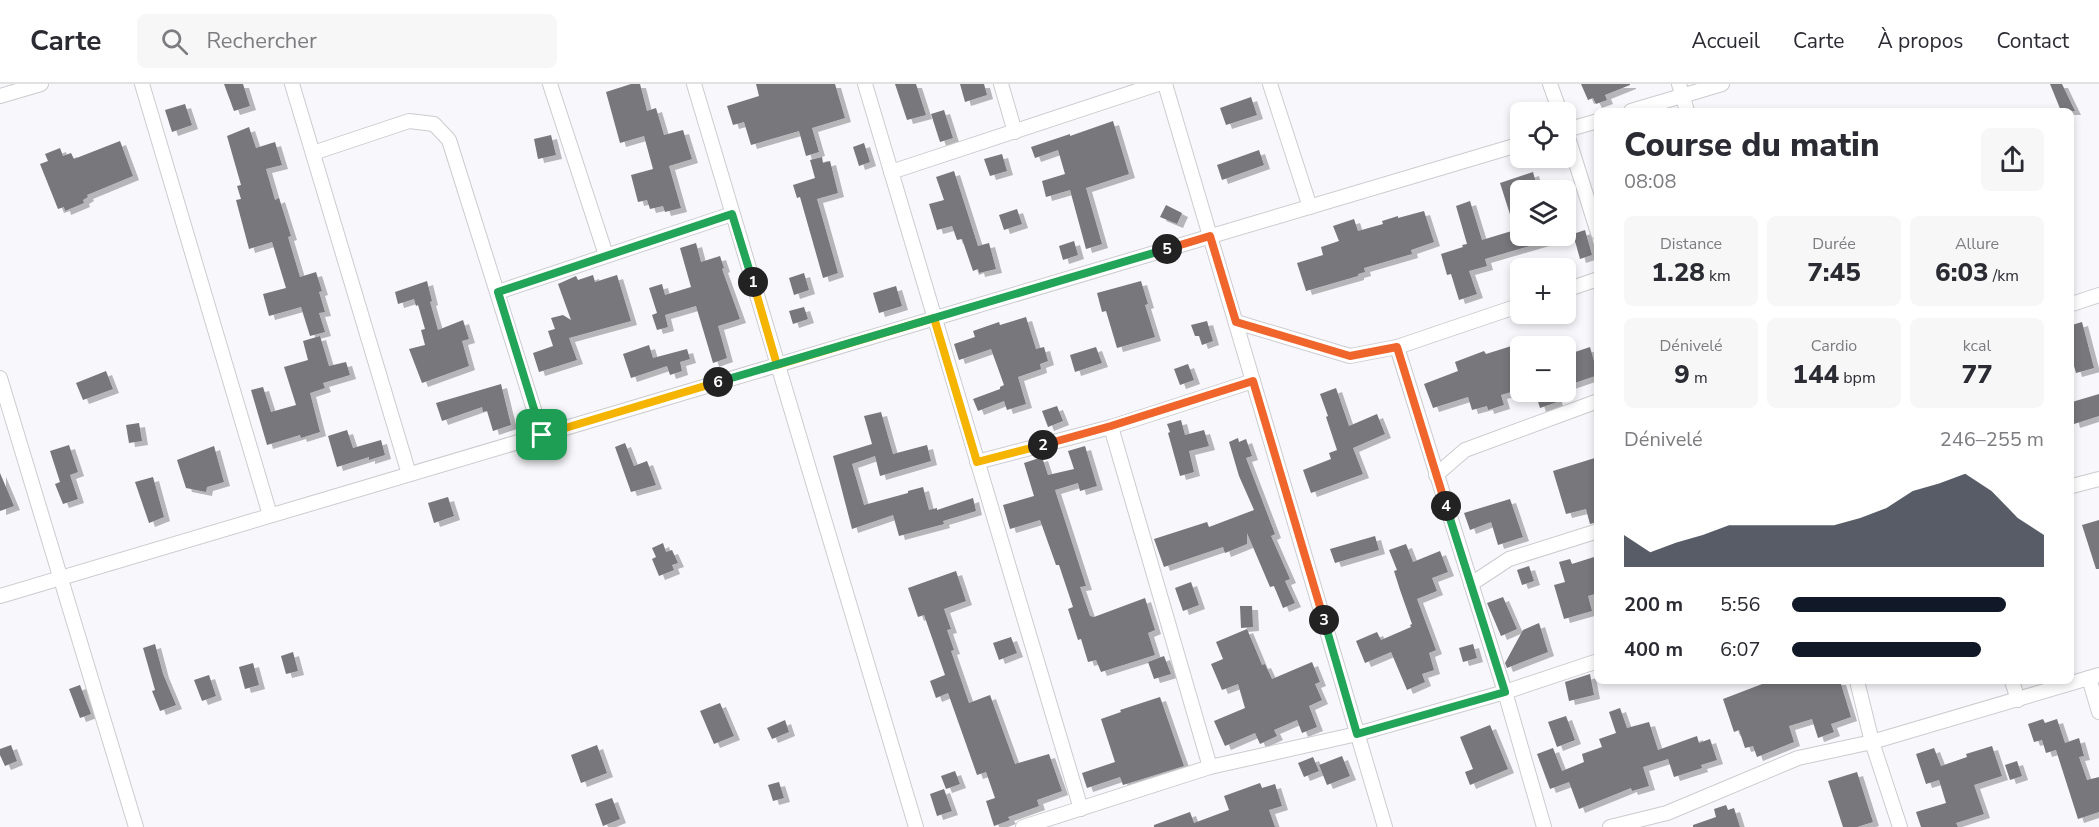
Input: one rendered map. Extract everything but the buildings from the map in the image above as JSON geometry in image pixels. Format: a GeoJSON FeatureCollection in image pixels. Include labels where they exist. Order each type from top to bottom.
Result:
{"type":"FeatureCollection","features":[{"type":"Feature","properties":{"kind":"street"},"geometry":{"type":"LineString","coordinates":[[0,96],[41,84]]}},
{"type":"Feature","properties":{"kind":"street"},"geometry":{"type":"LineString","coordinates":[[142,84],[270,515]]}},
{"type":"Feature","properties":{"kind":"street"},"geometry":{"type":"LineString","coordinates":[[292,84],[409,474]]}},
{"type":"Feature","properties":{"kind":"street"},"geometry":{"type":"LineString","coordinates":[[550,84],[606,255]]}},
{"type":"Feature","properties":{"kind":"street"},"geometry":{"type":"LineString","coordinates":[[694,84],[916,827]]}},
{"type":"Feature","properties":{"kind":"street"},"geometry":{"type":"LineString","coordinates":[[864,84],[1081,809]]}},
{"type":"Feature","properties":{"kind":"street"},"geometry":{"type":"LineString","coordinates":[[1001,84],[1015,132]]}},
{"type":"Feature","properties":{"kind":"street"},"geometry":{"type":"LineString","coordinates":[[891,172],[1158,84]]}},
{"type":"Feature","properties":{"kind":"street"},"geometry":{"type":"LineString","coordinates":[[1166,84],[1385,827]]}},
{"type":"Feature","properties":{"kind":"street"},"geometry":{"type":"LineString","coordinates":[[1270,84],[1310,207]]}},
{"type":"Feature","properties":{"kind":"street"},"geometry":{"type":"LineString","coordinates":[[1550,84],[1556,102]]}},
{"type":"Feature","properties":{"kind":"street"},"geometry":{"type":"LineString","coordinates":[[1638,108],[1680,90],[1722,84]]}},
{"type":"Feature","properties":{"kind":"street"},"geometry":{"type":"LineString","coordinates":[[1680,90],[1686,108]]}},
{"type":"Feature","properties":{"kind":"street"},"geometry":{"type":"LineString","coordinates":[[313,153],[409,121],[434,124],[448,140],[542,435]]}},
{"type":"Feature","properties":{"kind":"street"},"geometry":{"type":"LineString","coordinates":[[1576,128],[1594,122]]}},
{"type":"Feature","properties":{"kind":"street"},"geometry":{"type":"LineString","coordinates":[[0,596],[1510,147]]}},
{"type":"Feature","properties":{"kind":"street"},"geometry":{"type":"LineString","coordinates":[[1576,163],[1594,220]]}},
{"type":"Feature","properties":{"kind":"street"},"geometry":{"type":"LineString","coordinates":[[498,292],[732,214]]}},
{"type":"Feature","properties":{"kind":"street"},"geometry":{"type":"LineString","coordinates":[[1576,287],[1594,280]]}},
{"type":"Feature","properties":{"kind":"street"},"geometry":{"type":"LineString","coordinates":[[2074,303],[2099,295]]}},
{"type":"Feature","properties":{"kind":"street"},"geometry":{"type":"LineString","coordinates":[[1236,322],[1350,356],[1397,347],[1510,309]]}},
{"type":"Feature","properties":{"kind":"street"},"geometry":{"type":"LineString","coordinates":[[1397,347],[1472,584],[1544,827]]}},
{"type":"Feature","properties":{"kind":"street"},"geometry":{"type":"LineString","coordinates":[[0,378],[136,827]]}},
{"type":"Feature","properties":{"kind":"street"},"geometry":{"type":"LineString","coordinates":[[977,462],[1111,426],[1253,381]]}},
{"type":"Feature","properties":{"kind":"street"},"geometry":{"type":"LineString","coordinates":[[1436,475],[1465,450],[1594,402]]}},
{"type":"Feature","properties":{"kind":"street"},"geometry":{"type":"LineString","coordinates":[[1111,426],[1210,767]]}},
{"type":"Feature","properties":{"kind":"street"},"geometry":{"type":"LineString","coordinates":[[2074,485],[2099,479]]}},
{"type":"Feature","properties":{"kind":"street"},"geometry":{"type":"LineString","coordinates":[[1472,584],[1509,559],[1594,532]]}},
{"type":"Feature","properties":{"kind":"street"},"geometry":{"type":"LineString","coordinates":[[1023,827],[1210,767],[1357,734],[1505,692],[1594,662]]}},
{"type":"Feature","properties":{"kind":"street"},"geometry":{"type":"LineString","coordinates":[[2074,682],[2094,676],[2099,712]]}},
{"type":"Feature","properties":{"kind":"street"},"geometry":{"type":"LineString","coordinates":[[1858,684],[1872,742],[1900,827]]}},
{"type":"Feature","properties":{"kind":"street"},"geometry":{"type":"LineString","coordinates":[[2013,684],[2018,699]]}},
{"type":"Feature","properties":{"kind":"street"},"geometry":{"type":"LineString","coordinates":[[1610,827],[1667,813],[1798,758],[1872,742],[2068,684]]}},
{"type":"Feature","properties":{"kind":"route"},"geometry":{"type":"LineString","coordinates":[[542,435],[498,292],[732,214],[777,365],[934,318],[977,462],[1111,426],[1253,381],[1357,734],[1505,692],[1397,347],[1350,356],[1236,322],[1210,236],[1132,260],[856,341],[777,365],[617,412],[542,435]]}}]}
